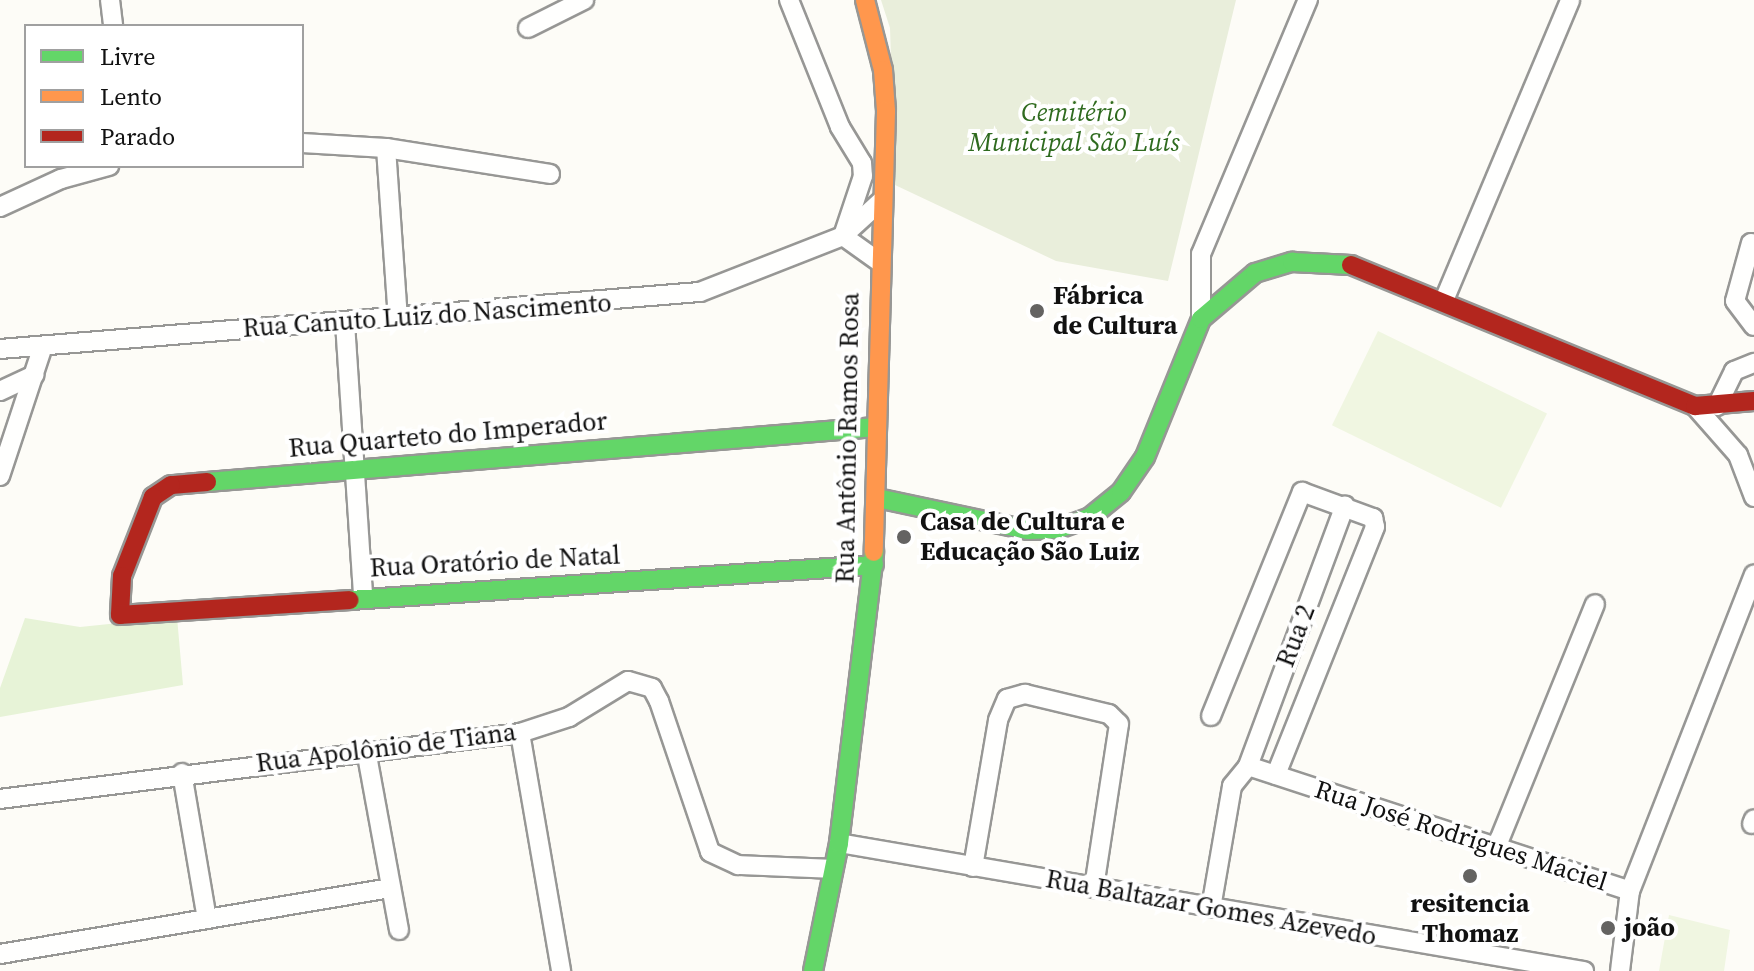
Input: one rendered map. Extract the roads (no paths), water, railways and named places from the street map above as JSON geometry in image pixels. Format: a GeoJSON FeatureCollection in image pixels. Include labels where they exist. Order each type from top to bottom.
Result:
{"type":"FeatureCollection","features":[{"type":"Feature","properties":{"kind":"street"},"geometry":{"type":"LineString","coordinates":[[110,0],[113,24]]}},
{"type":"Feature","properties":{"kind":"street"},"geometry":{"type":"LineString","coordinates":[[528,28],[584,0]]}},
{"type":"Feature","properties":{"kind":"street"},"geometry":{"type":"LineString","coordinates":[[789,0],[840,127],[862,163],[863,176],[843,236],[878,261]]}},
{"type":"Feature","properties":{"kind":"street","name":"Rua Antônio Ramos Rosa"},"geometry":{"type":"LineString","coordinates":[[813,971],[839,843],[874,565],[878,261],[886,111],[883,70],[865,0]]}},
{"type":"Feature","properties":{"kind":"street"},"geometry":{"type":"LineString","coordinates":[[877,498],[1028,530],[1058,529],[1089,518],[1121,492],[1145,457],[1201,319],[1201,254],[1308,0]]}},
{"type":"Feature","properties":{"kind":"street"},"geometry":{"type":"LineString","coordinates":[[1445,298],[1570,0]]}},
{"type":"Feature","properties":{"kind":"street"},"geometry":{"type":"LineString","coordinates":[[304,143],[386,148],[550,174]]}},
{"type":"Feature","properties":{"kind":"street"},"geometry":{"type":"LineString","coordinates":[[386,148],[398,318]]}},
{"type":"Feature","properties":{"kind":"street"},"geometry":{"type":"LineString","coordinates":[[0,207],[61,179],[102,168]]}},
{"type":"Feature","properties":{"kind":"street","name":"Rua Canuto Luiz do Nascimento"},"geometry":{"type":"LineString","coordinates":[[0,349],[700,292],[843,236],[881,201]]}},
{"type":"Feature","properties":{"kind":"street"},"geometry":{"type":"LineString","coordinates":[[1751,243],[1735,301],[1754,326],[1754,342]]}},
{"type":"Feature","properties":{"kind":"street"},"geometry":{"type":"LineString","coordinates":[[1201,319],[1255,273],[1292,262],[1358,265],[1445,298],[1695,406],[1754,401]]}},
{"type":"Feature","properties":{"kind":"street"},"geometry":{"type":"LineString","coordinates":[[345,323],[351,469],[363,595]]}},
{"type":"Feature","properties":{"kind":"street"},"geometry":{"type":"LineString","coordinates":[[0,476],[43,346]]}},
{"type":"Feature","properties":{"kind":"street"},"geometry":{"type":"LineString","coordinates":[[1717,406],[1734,371],[1754,363]]}},
{"type":"Feature","properties":{"kind":"street"},"geometry":{"type":"LineString","coordinates":[[0,391],[35,375]]}},
{"type":"Feature","properties":{"kind":"street"},"geometry":{"type":"LineString","coordinates":[[1695,406],[1738,455],[1754,497]]}},
{"type":"Feature","properties":{"kind":"street","name":"Rua Quarteto do Imperador"},"geometry":{"type":"LineString","coordinates":[[120,615],[122,576],[160,489],[187,482],[876,427]]}},
{"type":"Feature","properties":{"kind":"street","name":"Rua 2"},"geometry":{"type":"LineString","coordinates":[[1211,716],[1300,495],[1310,491],[1345,505],[1248,766]]}},
{"type":"Feature","properties":{"kind":"street"},"geometry":{"type":"LineString","coordinates":[[1276,775],[1375,527],[1373,518],[1345,505]]}},
{"type":"Feature","properties":{"kind":"street","name":"Rua Oratório de Natal"},"geometry":{"type":"LineString","coordinates":[[120,615],[363,595],[874,565]]}},
{"type":"Feature","properties":{"kind":"street","name":"Rua José Rodrigues Maciel"},"geometry":{"type":"LineString","coordinates":[[1248,766],[1630,891],[1754,574]]}},
{"type":"Feature","properties":{"kind":"street"},"geometry":{"type":"LineString","coordinates":[[1496,848],[1595,604]]}},
{"type":"Feature","properties":{"kind":"street","name":"Rua Apolônio de Tiana"},"geometry":{"type":"LineString","coordinates":[[0,799],[182,773],[520,733],[569,717],[616,685],[641,682],[652,688],[659,701],[710,852],[738,865],[832,869]]}},
{"type":"Feature","properties":{"kind":"street"},"geometry":{"type":"LineString","coordinates":[[973,867],[1001,707],[1025,694],[1109,714],[1119,724],[1094,888]]}},
{"type":"Feature","properties":{"kind":"street"},"geometry":{"type":"LineString","coordinates":[[520,733],[561,971]]}},
{"type":"Feature","properties":{"kind":"street"},"geometry":{"type":"LineString","coordinates":[[366,750],[399,930]]}},
{"type":"Feature","properties":{"kind":"street"},"geometry":{"type":"LineString","coordinates":[[1211,908],[1232,786],[1248,766]]}},
{"type":"Feature","properties":{"kind":"street"},"geometry":{"type":"LineString","coordinates":[[182,773],[207,919]]}},
{"type":"Feature","properties":{"kind":"street","name":"Rua Baltazar Gomes Azevedo"},"geometry":{"type":"LineString","coordinates":[[839,843],[1584,971]]}},
{"type":"Feature","properties":{"kind":"street"},"geometry":{"type":"LineString","coordinates":[[0,954],[390,888]]}},
{"type":"Feature","properties":{"kind":"street"},"geometry":{"type":"LineString","coordinates":[[1620,971],[1630,891]]}},
{"type":"Feature","properties":{"kind":"place","name":"Fábrica de Cultura"},"geometry":{"type":"Point","coordinates":[1037,311]}},
{"type":"Feature","properties":{"kind":"place","name":"Casa de Cultura e Educação São Luiz"},"geometry":{"type":"Point","coordinates":[904,537]}},
{"type":"Feature","properties":{"kind":"place","name":"resitencia Thomaz"},"geometry":{"type":"Point","coordinates":[1470,876]}},
{"type":"Feature","properties":{"kind":"place","name":"joão"},"geometry":{"type":"Point","coordinates":[1608,928]}},
{"type":"Feature","properties":{"kind":"park label","name":"Cemitério Municipal São Luís"},"geometry":{"type":"Point","coordinates":[1074,128]}}]}
